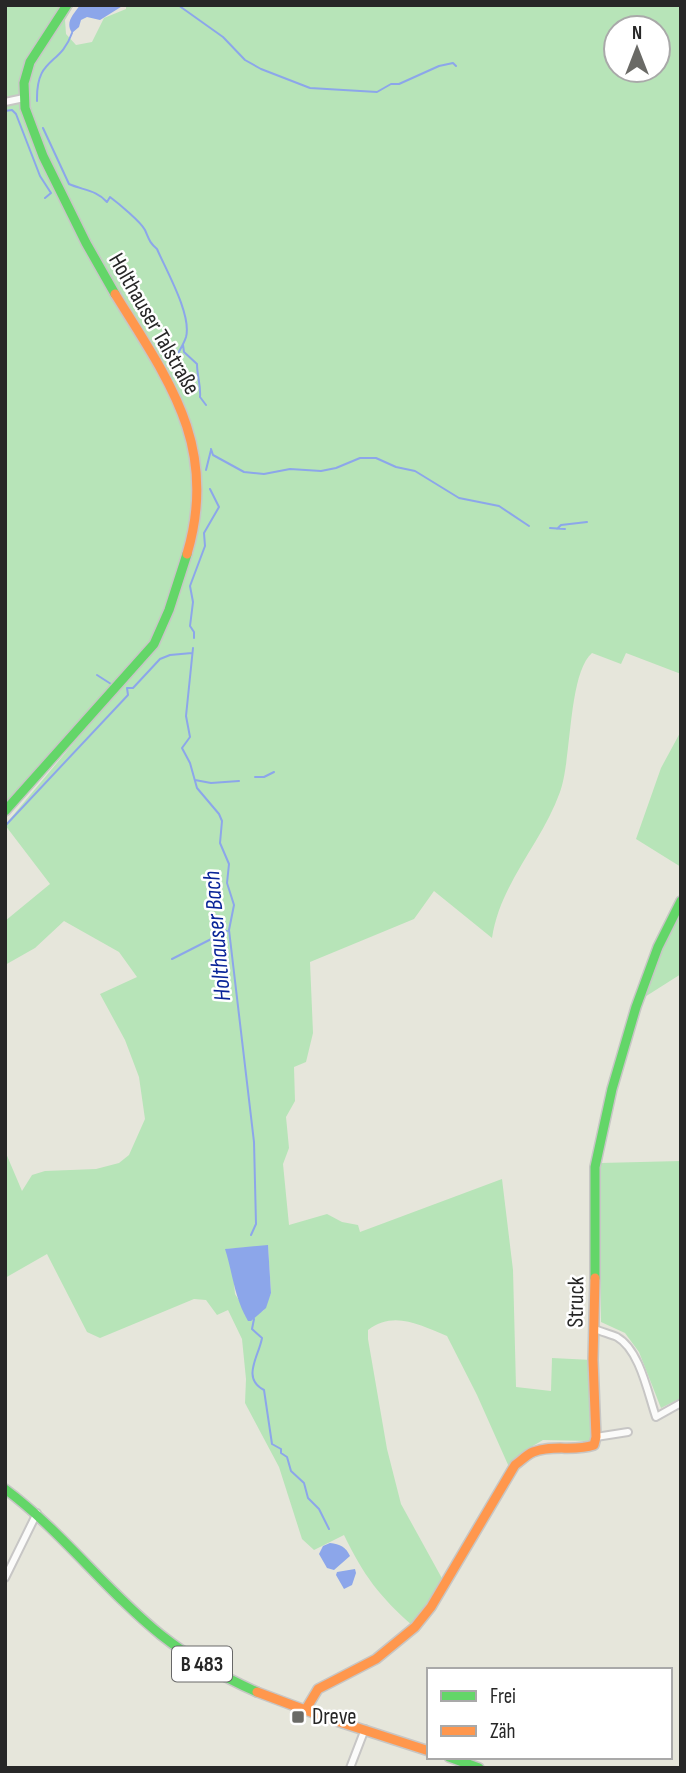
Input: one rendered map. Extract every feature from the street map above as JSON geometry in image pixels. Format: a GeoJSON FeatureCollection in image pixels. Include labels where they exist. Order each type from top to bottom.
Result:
{"type":"FeatureCollection","features":[{"type":"Feature","properties":{"kind":"street","name":"Holthauser Talstraße"},"geometry":{"type":"LineString","coordinates":[[5,811],[154,644],[169,610],[186,555],[198,498],[195,459],[178,401],[89,250],[38,143],[24,98],[23,85],[29,64],[67,5]]}},
{"type":"Feature","properties":{"kind":"street"},"geometry":{"type":"LineString","coordinates":[[5,102],[24,98]]}},
{"type":"Feature","properties":{"kind":"street","name":"Struck"},"geometry":{"type":"LineString","coordinates":[[596,1437],[593,1360],[595,1167],[612,1089],[636,1007],[658,947],[681,901]]}},
{"type":"Feature","properties":{"kind":"street"},"geometry":{"type":"LineString","coordinates":[[595,1329],[618,1338],[627,1346],[649,1388],[656,1418],[681,1403]]}},
{"type":"Feature","properties":{"kind":"street"},"geometry":{"type":"LineString","coordinates":[[306,1709],[318,1689],[376,1659],[415,1627],[431,1606],[515,1465],[531,1452],[552,1447],[585,1449],[594,1445],[596,1437],[628,1432]]}},
{"type":"Feature","properties":{"kind":"street","name":"B 483"},"geometry":{"type":"LineString","coordinates":[[5,1489],[66,1539],[143,1621],[214,1672],[306,1709],[427,1750]]}},
{"type":"Feature","properties":{"kind":"street"},"geometry":{"type":"LineString","coordinates":[[5,1578],[37,1513]]}},
{"type":"Feature","properties":{"kind":"street"},"geometry":{"type":"LineString","coordinates":[[349,1768],[365,1729]]}},
{"type":"Feature","properties":{"kind":"street"},"geometry":{"type":"LineString","coordinates":[[454,1759],[479,1768]]}},
{"type":"Feature","properties":{"kind":"green space"},"geometry":{"type":"Polygon","coordinates":[[[5,5],[74,5],[65,20],[66,34],[76,45],[92,42],[104,18],[126,9],[126,5],[681,5],[681,674],[626,653],[621,664],[592,653],[584,664],[574,698],[560,792],[543,829],[503,899],[492,938],[434,891],[414,919],[310,962],[313,1033],[306,1062],[294,1067],[295,1101],[286,1117],[289,1148],[283,1164],[289,1225],[327,1214],[342,1222],[358,1225],[360,1232],[502,1179],[513,1270],[516,1387],[551,1391],[552,1358],[592,1360],[592,1441],[543,1440],[526,1450],[509,1467],[447,1336],[417,1324],[397,1320],[378,1324],[368,1330],[387,1449],[401,1504],[444,1582],[413,1626],[373,1585],[344,1535],[314,1550],[302,1539],[279,1467],[245,1403],[246,1379],[242,1339],[228,1310],[217,1315],[206,1300],[194,1299],[100,1338],[87,1332],[47,1254],[5,1278],[5,1151],[22,1191],[32,1175],[45,1171],[96,1169],[119,1163],[129,1155],[145,1119],[139,1077],[125,1040],[100,994],[137,977],[119,952],[64,921],[35,948],[5,965],[5,921],[50,884],[5,825],[97,715],[90,708],[5,803],[5,5]],[[268,1246],[226,1249],[233,1272],[235,1294],[244,1308],[245,1316],[263,1311],[271,1293],[268,1246]]]}},
{"type":"Feature","properties":{"kind":"green space"},"geometry":{"type":"Polygon","coordinates":[[[681,731],[681,867],[636,839],[661,768],[681,731]]]}},
{"type":"Feature","properties":{"kind":"green space"},"geometry":{"type":"Polygon","coordinates":[[[681,908],[681,974],[640,1000],[681,908]]]}},
{"type":"Feature","properties":{"kind":"green space"},"geometry":{"type":"Polygon","coordinates":[[[681,1161],[681,1398],[661,1408],[639,1352],[625,1333],[601,1322],[600,1163],[681,1161]]]}},
{"type":"Feature","properties":{"kind":"water"},"geometry":{"type":"Polygon","coordinates":[[[80,5],[124,5],[100,20],[87,17],[81,20],[79,27],[72,33],[70,22],[80,5]]]}},
{"type":"Feature","properties":{"kind":"water"},"geometry":{"type":"Polygon","coordinates":[[[268,1245],[271,1293],[266,1308],[248,1321],[237,1294],[225,1249],[268,1245]]]}},
{"type":"Feature","properties":{"kind":"water"},"geometry":{"type":"Polygon","coordinates":[[[330,1543],[342,1546],[350,1556],[334,1570],[327,1568],[319,1554],[323,1546],[330,1543]]]}},
{"type":"Feature","properties":{"kind":"water"},"geometry":{"type":"Polygon","coordinates":[[[355,1569],[352,1585],[344,1589],[337,1572],[355,1569]]]}},
{"type":"Feature","properties":{"kind":"waterway"},"geometry":{"type":"LineString","coordinates":[[178,5],[223,37],[245,60],[310,88],[377,92],[439,66],[453,63],[456,66]]}},
{"type":"Feature","properties":{"kind":"waterway","name":"Holthauser Bach"},"geometry":{"type":"LineString","coordinates":[[37,101],[40,76],[67,44],[72,33]]}},
{"type":"Feature","properties":{"kind":"waterway"},"geometry":{"type":"LineString","coordinates":[[5,111],[12,110],[16,114],[40,176],[51,193],[45,198]]}},
{"type":"Feature","properties":{"kind":"waterway","name":"Holthauser Bach"},"geometry":{"type":"LineString","coordinates":[[43,128],[69,184],[94,193],[107,202],[110,197],[139,222],[157,249],[182,305],[187,328],[186,337],[174,362],[174,372]]}},
{"type":"Feature","properties":{"kind":"waterway"},"geometry":{"type":"LineString","coordinates":[[183,345],[184,352],[197,364],[200,397],[206,405]]}},
{"type":"Feature","properties":{"kind":"waterway"},"geometry":{"type":"LineString","coordinates":[[211,449],[213,455],[244,472],[264,474],[290,469],[321,471],[360,458],[376,458],[396,467],[415,471],[459,498],[499,506],[529,526]]}},
{"type":"Feature","properties":{"kind":"waterway","name":"Holthauser Bach"},"geometry":{"type":"LineString","coordinates":[[206,470],[211,450]]}},
{"type":"Feature","properties":{"kind":"waterway","name":"Holthauser Bach"},"geometry":{"type":"LineString","coordinates":[[194,638],[190,626],[193,602],[190,586],[205,546],[204,533],[219,507],[210,489]]}},
{"type":"Feature","properties":{"kind":"waterway"},"geometry":{"type":"LineString","coordinates":[[557,529],[561,525],[587,522]]}},
{"type":"Feature","properties":{"kind":"waterway"},"geometry":{"type":"LineString","coordinates":[[550,528],[565,529]]}},
{"type":"Feature","properties":{"kind":"waterway","name":"Holthauser Bach"},"geometry":{"type":"LineString","coordinates":[[193,648],[186,716],[190,737],[182,748],[190,763],[197,788],[222,821],[220,843],[229,864],[227,883],[234,905],[229,930],[254,1142],[256,1224],[251,1235]]}},
{"type":"Feature","properties":{"kind":"waterway"},"geometry":{"type":"LineString","coordinates":[[5,826],[128,695],[127,688],[133,688],[160,659],[192,653]]}},
{"type":"Feature","properties":{"kind":"waterway"},"geometry":{"type":"LineString","coordinates":[[97,675],[111,684]]}},
{"type":"Feature","properties":{"kind":"waterway"},"geometry":{"type":"LineString","coordinates":[[255,777],[264,777],[274,772]]}},
{"type":"Feature","properties":{"kind":"waterway"},"geometry":{"type":"LineString","coordinates":[[195,780],[211,783],[239,781]]}},
{"type":"Feature","properties":{"kind":"waterway"},"geometry":{"type":"LineString","coordinates":[[172,959],[227,931]]}},
{"type":"Feature","properties":{"kind":"waterway","name":"Holthauser Bach"},"geometry":{"type":"LineString","coordinates":[[254,1319],[252,1329],[262,1338],[252,1373],[257,1385],[264,1390],[272,1444],[281,1449],[281,1453],[287,1457],[291,1471],[304,1483],[308,1498],[319,1509],[329,1529]]}},
{"type":"Feature","properties":{"kind":"traffic: fast"},"geometry":{"type":"LineString","coordinates":[[67,5],[30,62],[24,83],[25,108],[43,156],[86,243],[115,294]]}},
{"type":"Feature","properties":{"kind":"traffic: fast"},"geometry":{"type":"LineString","coordinates":[[5,811],[154,644],[169,610],[187,554]]}},
{"type":"Feature","properties":{"kind":"traffic: fast"},"geometry":{"type":"LineString","coordinates":[[595,1278],[595,1167],[612,1089],[636,1007],[658,947],[681,901]]}},
{"type":"Feature","properties":{"kind":"traffic: fast"},"geometry":{"type":"LineString","coordinates":[[5,1489],[46,1524],[161,1635],[183,1652],[257,1692]]}},
{"type":"Feature","properties":{"kind":"traffic: fast"},"geometry":{"type":"LineString","coordinates":[[454,1759],[479,1768]]}},
{"type":"Feature","properties":{"kind":"traffic: slow"},"geometry":{"type":"LineString","coordinates":[[115,294],[170,386],[193,448],[197,480],[195,516],[187,554]]}},
{"type":"Feature","properties":{"kind":"traffic: slow"},"geometry":{"type":"LineString","coordinates":[[306,1709],[318,1689],[376,1659],[415,1627],[431,1607],[515,1465],[530,1453],[541,1450],[594,1445],[595,1278]]}},
{"type":"Feature","properties":{"kind":"traffic: slow"},"geometry":{"type":"LineString","coordinates":[[257,1692],[427,1750]]}},
{"type":"Feature","properties":{"kind":"place","name":"Dreve"},"geometry":{"type":"Point","coordinates":[298,1717]}}]}
